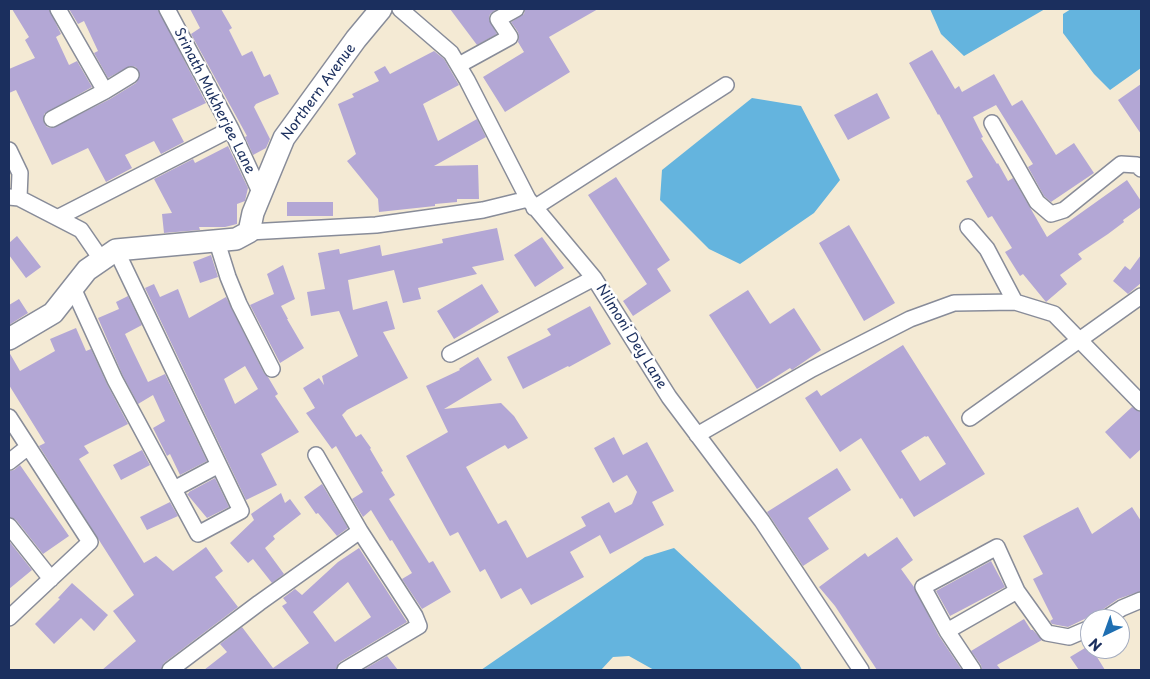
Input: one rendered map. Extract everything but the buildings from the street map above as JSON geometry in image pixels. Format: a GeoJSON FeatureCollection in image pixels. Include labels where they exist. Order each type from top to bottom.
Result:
{"type":"FeatureCollection","features":[{"type":"Feature","properties":{"kind":"street"},"geometry":{"type":"LineString","coordinates":[[58,9],[105,91]]}},
{"type":"Feature","properties":{"kind":"street","name":"Srinath Mukherjee Lane"},"geometry":{"type":"LineString","coordinates":[[167,9],[231,130],[261,194]]}},
{"type":"Feature","properties":{"kind":"street","name":"Northern Avenue"},"geometry":{"type":"LineString","coordinates":[[249,232],[253,213],[284,138],[356,39],[381,9]]}},
{"type":"Feature","properties":{"kind":"street","name":"Nilmoni Dey Lane"},"geometry":{"type":"LineString","coordinates":[[400,9],[451,53],[531,203],[594,278],[669,397],[767,529],[861,670]]}},
{"type":"Feature","properties":{"kind":"street"},"geometry":{"type":"LineString","coordinates":[[458,65],[510,37],[498,19],[516,9]]}},
{"type":"Feature","properties":{"kind":"street"},"geometry":{"type":"LineString","coordinates":[[52,119],[105,91],[130,75]]}},
{"type":"Feature","properties":{"kind":"street"},"geometry":{"type":"LineString","coordinates":[[9,339],[53,313],[87,270],[108,255],[236,239],[249,232],[376,225],[531,203],[726,85]]}},
{"type":"Feature","properties":{"kind":"street"},"geometry":{"type":"LineString","coordinates":[[992,123],[1037,202],[1051,214],[1064,210],[1121,164],[1137,165],[1141,169]]}},
{"type":"Feature","properties":{"kind":"street"},"geometry":{"type":"LineString","coordinates":[[58,217],[231,130]]}},
{"type":"Feature","properties":{"kind":"street"},"geometry":{"type":"LineString","coordinates":[[9,150],[20,173],[14,197],[81,230],[108,255],[219,465],[241,511],[198,534],[115,380],[73,288]]}},
{"type":"Feature","properties":{"kind":"street"},"geometry":{"type":"LineString","coordinates":[[968,227],[987,249],[1015,302]]}},
{"type":"Feature","properties":{"kind":"street"},"geometry":{"type":"LineString","coordinates":[[217,242],[239,304],[272,369]]}},
{"type":"Feature","properties":{"kind":"street"},"geometry":{"type":"LineString","coordinates":[[450,354],[594,278]]}},
{"type":"Feature","properties":{"kind":"street"},"geometry":{"type":"LineString","coordinates":[[970,418],[1141,296]]}},
{"type":"Feature","properties":{"kind":"street"},"geometry":{"type":"LineString","coordinates":[[697,435],[812,369],[910,319],[954,303],[1015,302],[1054,314],[1141,403]]}},
{"type":"Feature","properties":{"kind":"street"},"geometry":{"type":"LineString","coordinates":[[9,417],[90,542],[9,618]]}},
{"type":"Feature","properties":{"kind":"street"},"geometry":{"type":"LineString","coordinates":[[9,462],[28,447]]}},
{"type":"Feature","properties":{"kind":"street"},"geometry":{"type":"LineString","coordinates":[[316,455],[360,531],[420,626],[344,670]]}},
{"type":"Feature","properties":{"kind":"street"},"geometry":{"type":"LineString","coordinates":[[174,489],[219,465]]}},
{"type":"Feature","properties":{"kind":"street"},"geometry":{"type":"LineString","coordinates":[[9,526],[51,579]]}},
{"type":"Feature","properties":{"kind":"street"},"geometry":{"type":"LineString","coordinates":[[170,670],[259,603],[360,531]]}},
{"type":"Feature","properties":{"kind":"street"},"geometry":{"type":"LineString","coordinates":[[972,670],[947,632],[923,587],[997,547],[1017,591],[1047,634],[1069,637],[1080,632]]}},
{"type":"Feature","properties":{"kind":"street"},"geometry":{"type":"LineString","coordinates":[[947,632],[1017,591]]}},
{"type":"Feature","properties":{"kind":"street"},"geometry":{"type":"LineString","coordinates":[[1120,609],[1141,600]]}},
{"type":"Feature","properties":{"kind":"water"},"geometry":{"type":"Polygon","coordinates":[[[930,9],[1045,9],[964,56],[941,34],[930,9]]]}},
{"type":"Feature","properties":{"kind":"water"},"geometry":{"type":"Polygon","coordinates":[[[1071,9],[1141,9],[1141,68],[1110,90],[1094,74],[1063,33],[1063,14],[1071,9]]]}},
{"type":"Feature","properties":{"kind":"water"},"geometry":{"type":"Polygon","coordinates":[[[752,98],[801,106],[840,180],[814,213],[740,264],[709,249],[660,200],[662,170],[752,98]]]}},
{"type":"Feature","properties":{"kind":"water"},"geometry":{"type":"Polygon","coordinates":[[[674,548],[799,664],[802,670],[654,670],[629,656],[613,657],[601,670],[481,670],[645,557],[674,548]]]}}]}
